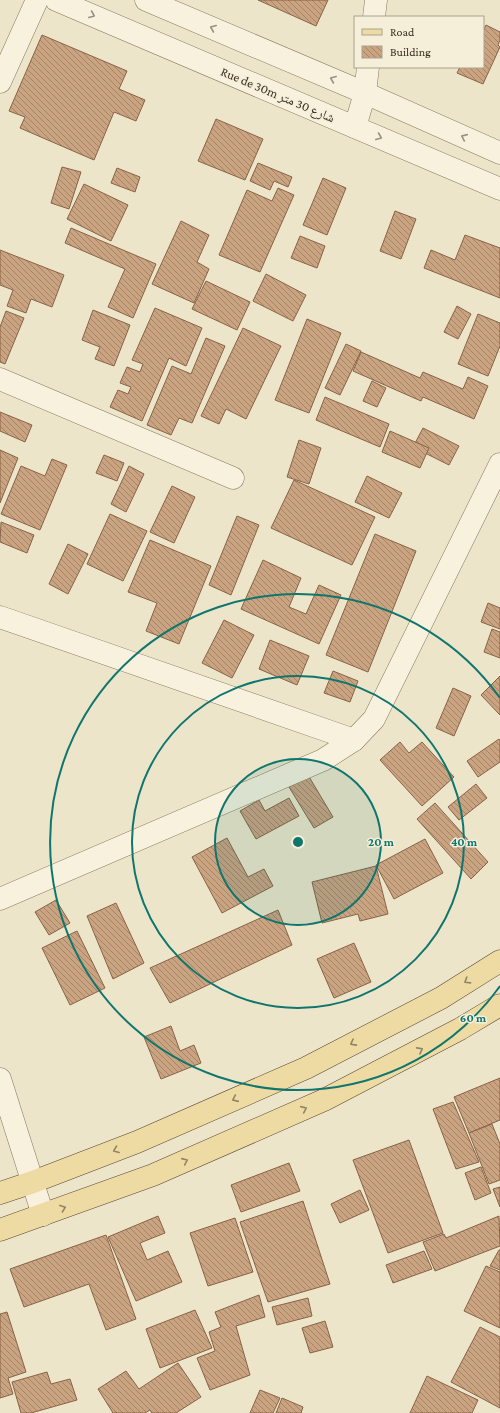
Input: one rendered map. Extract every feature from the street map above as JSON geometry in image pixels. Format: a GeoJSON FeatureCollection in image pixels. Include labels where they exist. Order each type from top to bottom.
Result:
{"type":"FeatureCollection","features":[{"type":"Feature","properties":{"kind":"main road"},"geometry":{"type":"LineString","coordinates":[[0,1193],[33,1182],[137,1142],[306,1068],[441,998],[500,961]]}},
{"type":"Feature","properties":{"kind":"main road"},"geometry":{"type":"LineString","coordinates":[[0,1230],[153,1175],[324,1100],[460,1029],[500,1005]]}},
{"type":"Feature","properties":{"kind":"street"},"geometry":{"type":"LineString","coordinates":[[0,82],[37,0]]}},
{"type":"Feature","properties":{"kind":"street","name":"Rue de 30m شارع 30 متر"},"geometry":{"type":"LineString","coordinates":[[56,0],[500,189]]}},
{"type":"Feature","properties":{"kind":"street"},"geometry":{"type":"LineString","coordinates":[[146,0],[365,93],[500,153]]}},
{"type":"Feature","properties":{"kind":"street"},"geometry":{"type":"LineString","coordinates":[[374,16],[376,0]]}},
{"type":"Feature","properties":{"kind":"street"},"geometry":{"type":"LineString","coordinates":[[355,127],[365,93],[368,68]]}},
{"type":"Feature","properties":{"kind":"street"},"geometry":{"type":"LineString","coordinates":[[0,379],[233,478]]}},
{"type":"Feature","properties":{"kind":"street"},"geometry":{"type":"LineString","coordinates":[[0,899],[323,760],[354,740],[374,719],[500,464]]}},
{"type":"Feature","properties":{"kind":"street"},"geometry":{"type":"LineString","coordinates":[[0,617],[354,740]]}},
{"type":"Feature","properties":{"kind":"street"},"geometry":{"type":"LineString","coordinates":[[0,1079],[43,1215]]}},
{"type":"Feature","properties":{"kind":"building"},"geometry":{"type":"Polygon","coordinates":[[[258,0],[328,0],[316,26],[258,0]]]}},
{"type":"Feature","properties":{"kind":"building"},"geometry":{"type":"Polygon","coordinates":[[[486,25],[500,32],[500,40],[498,45],[500,47],[483,84],[457,73],[460,68],[484,68],[484,29],[486,25]]]}},
{"type":"Feature","properties":{"kind":"building"},"geometry":{"type":"Polygon","coordinates":[[[42,35],[127,71],[119,89],[145,100],[136,121],[114,112],[94,160],[20,128],[25,117],[9,111],[42,35]]]}},
{"type":"Feature","properties":{"kind":"building"},"geometry":{"type":"Polygon","coordinates":[[[216,119],[263,139],[245,180],[198,161],[216,119]]]}},
{"type":"Feature","properties":{"kind":"building"},"geometry":{"type":"Polygon","coordinates":[[[258,163],[292,177],[288,187],[274,181],[270,190],[250,181],[258,163]]]}},
{"type":"Feature","properties":{"kind":"building"},"geometry":{"type":"Polygon","coordinates":[[[62,167],[81,172],[69,209],[51,203],[62,167]]]}},
{"type":"Feature","properties":{"kind":"building"},"geometry":{"type":"Polygon","coordinates":[[[117,168],[140,177],[135,192],[111,183],[117,168]]]}},
{"type":"Feature","properties":{"kind":"building"},"geometry":{"type":"Polygon","coordinates":[[[323,178],[346,188],[327,235],[303,225],[323,178]]]}},
{"type":"Feature","properties":{"kind":"building"},"geometry":{"type":"Polygon","coordinates":[[[84,184],[128,205],[111,241],[67,219],[84,184]]]}},
{"type":"Feature","properties":{"kind":"building"},"geometry":{"type":"Polygon","coordinates":[[[278,188],[294,195],[260,272],[219,255],[247,190],[272,201],[278,188]]]}},
{"type":"Feature","properties":{"kind":"building"},"geometry":{"type":"Polygon","coordinates":[[[395,211],[416,219],[401,259],[380,251],[395,211]]]}},
{"type":"Feature","properties":{"kind":"building"},"geometry":{"type":"Polygon","coordinates":[[[181,221],[209,235],[197,262],[209,269],[194,303],[152,284],[181,221]]]}},
{"type":"Feature","properties":{"kind":"building"},"geometry":{"type":"Polygon","coordinates":[[[71,228],[156,264],[133,318],[108,307],[125,269],[65,243],[71,228]]]}},
{"type":"Feature","properties":{"kind":"building"},"geometry":{"type":"Polygon","coordinates":[[[465,235],[500,248],[500,298],[424,268],[431,250],[455,260],[465,235]]]}},
{"type":"Feature","properties":{"kind":"building"},"geometry":{"type":"Polygon","coordinates":[[[300,236],[325,246],[317,268],[291,258],[300,236]]]}},
{"type":"Feature","properties":{"kind":"building"},"geometry":{"type":"Polygon","coordinates":[[[0,250],[64,275],[52,307],[31,299],[26,313],[7,306],[13,290],[0,285],[0,250]]]}},
{"type":"Feature","properties":{"kind":"building"},"geometry":{"type":"Polygon","coordinates":[[[266,274],[306,295],[293,321],[253,301],[266,274]]]}},
{"type":"Feature","properties":{"kind":"building"},"geometry":{"type":"Polygon","coordinates":[[[206,281],[250,302],[237,330],[192,309],[206,281]]]}},
{"type":"Feature","properties":{"kind":"building"},"geometry":{"type":"Polygon","coordinates":[[[457,306],[471,314],[458,339],[444,332],[457,306]]]}},
{"type":"Feature","properties":{"kind":"building"},"geometry":{"type":"Polygon","coordinates":[[[155,308],[202,328],[186,366],[169,358],[142,421],[110,407],[118,390],[128,394],[131,387],[120,383],[127,367],[140,372],[143,364],[132,360],[155,308]]]}},
{"type":"Feature","properties":{"kind":"building"},"geometry":{"type":"Polygon","coordinates":[[[93,310],[130,325],[114,366],[95,359],[100,347],[82,340],[93,310]]]}},
{"type":"Feature","properties":{"kind":"building"},"geometry":{"type":"Polygon","coordinates":[[[6,311],[24,318],[5,364],[0,362],[0,327],[6,311]]]}},
{"type":"Feature","properties":{"kind":"building"},"geometry":{"type":"Polygon","coordinates":[[[478,314],[500,323],[500,346],[488,376],[458,364],[478,314]]]}},
{"type":"Feature","properties":{"kind":"building"},"geometry":{"type":"Polygon","coordinates":[[[307,319],[341,333],[309,413],[275,400],[307,319]]]}},
{"type":"Feature","properties":{"kind":"building"},"geometry":{"type":"Polygon","coordinates":[[[243,328],[281,346],[246,419],[226,409],[219,424],[201,416],[243,328]]]}},
{"type":"Feature","properties":{"kind":"building"},"geometry":{"type":"Polygon","coordinates":[[[206,338],[225,346],[192,423],[179,418],[171,435],[147,425],[172,366],[191,374],[206,338]]]}},
{"type":"Feature","properties":{"kind":"building"},"geometry":{"type":"Polygon","coordinates":[[[346,344],[361,351],[340,395],[325,388],[346,344]]]}},
{"type":"Feature","properties":{"kind":"building"},"geometry":{"type":"Polygon","coordinates":[[[361,352],[420,378],[423,372],[463,389],[468,377],[488,386],[474,419],[423,397],[421,401],[353,371],[361,352]]]}},
{"type":"Feature","properties":{"kind":"building"},"geometry":{"type":"Polygon","coordinates":[[[372,381],[386,388],[377,407],[363,401],[372,381]]]}},
{"type":"Feature","properties":{"kind":"building"},"geometry":{"type":"Polygon","coordinates":[[[325,397],[389,424],[380,447],[316,420],[325,397]]]}},
{"type":"Feature","properties":{"kind":"building"},"geometry":{"type":"Polygon","coordinates":[[[0,412],[32,425],[25,442],[0,431],[0,412]]]}},
{"type":"Feature","properties":{"kind":"building"},"geometry":{"type":"Polygon","coordinates":[[[423,428],[459,446],[449,465],[413,447],[423,428]]]}},
{"type":"Feature","properties":{"kind":"building"},"geometry":{"type":"Polygon","coordinates":[[[390,431],[429,448],[420,468],[382,452],[390,431]]]}},
{"type":"Feature","properties":{"kind":"building"},"geometry":{"type":"Polygon","coordinates":[[[299,440],[321,448],[309,484],[287,477],[299,440]]]}},
{"type":"Feature","properties":{"kind":"building"},"geometry":{"type":"Polygon","coordinates":[[[0,450],[18,458],[0,503],[0,450]]]}},
{"type":"Feature","properties":{"kind":"building"},"geometry":{"type":"Polygon","coordinates":[[[104,455],[124,463],[117,481],[96,473],[104,455]]]}},
{"type":"Feature","properties":{"kind":"building"},"geometry":{"type":"Polygon","coordinates":[[[52,459],[67,465],[40,530],[1,514],[21,466],[45,476],[52,459]]]}},
{"type":"Feature","properties":{"kind":"building"},"geometry":{"type":"Polygon","coordinates":[[[129,466],[144,474],[126,512],[111,504],[129,466]]]}},
{"type":"Feature","properties":{"kind":"building"},"geometry":{"type":"Polygon","coordinates":[[[367,476],[402,493],[389,518],[355,502],[367,476]]]}},
{"type":"Feature","properties":{"kind":"building"},"geometry":{"type":"Polygon","coordinates":[[[294,480],[375,517],[352,565],[271,528],[294,480]]]}},
{"type":"Feature","properties":{"kind":"building"},"geometry":{"type":"Polygon","coordinates":[[[172,486],[195,497],[174,543],[150,532],[172,486]]]}},
{"type":"Feature","properties":{"kind":"building"},"geometry":{"type":"Polygon","coordinates":[[[110,514],[147,531],[123,581],[87,564],[110,514]]]}},
{"type":"Feature","properties":{"kind":"building"},"geometry":{"type":"Polygon","coordinates":[[[237,516],[259,525],[231,595],[209,585],[237,516]]]}},
{"type":"Feature","properties":{"kind":"building"},"geometry":{"type":"Polygon","coordinates":[[[1,522],[34,535],[27,553],[0,542],[1,522]]]}},
{"type":"Feature","properties":{"kind":"building"},"geometry":{"type":"Polygon","coordinates":[[[375,534],[416,551],[368,672],[326,655],[375,534]]]}},
{"type":"Feature","properties":{"kind":"building"},"geometry":{"type":"Polygon","coordinates":[[[150,540],[211,566],[179,644],[146,631],[157,603],[128,592],[150,540]]]}},
{"type":"Feature","properties":{"kind":"building"},"geometry":{"type":"Polygon","coordinates":[[[68,544],[88,554],[68,594],[49,584],[68,544]]]}},
{"type":"Feature","properties":{"kind":"building"},"geometry":{"type":"Polygon","coordinates":[[[263,560],[301,578],[289,607],[306,614],[319,585],[341,595],[319,644],[241,609],[263,560]]]}},
{"type":"Feature","properties":{"kind":"building"},"geometry":{"type":"Polygon","coordinates":[[[488,603],[500,608],[500,629],[481,622],[488,603]]]}},
{"type":"Feature","properties":{"kind":"building"},"geometry":{"type":"Polygon","coordinates":[[[224,620],[254,635],[232,678],[202,663],[224,620]]]}},
{"type":"Feature","properties":{"kind":"building"},"geometry":{"type":"Polygon","coordinates":[[[492,629],[500,632],[500,658],[484,652],[492,629]]]}},
{"type":"Feature","properties":{"kind":"building"},"geometry":{"type":"Polygon","coordinates":[[[270,640],[309,656],[297,685],[259,669],[270,640]]]}},
{"type":"Feature","properties":{"kind":"building"},"geometry":{"type":"Polygon","coordinates":[[[333,671],[358,681],[350,702],[324,693],[333,671]]]}},
{"type":"Feature","properties":{"kind":"building"},"geometry":{"type":"Polygon","coordinates":[[[500,676],[500,715],[481,695],[500,676]]]}},
{"type":"Feature","properties":{"kind":"building"},"geometry":{"type":"Polygon","coordinates":[[[453,688],[471,696],[454,736],[436,728],[453,688]]]}},
{"type":"Feature","properties":{"kind":"building"},"geometry":{"type":"Polygon","coordinates":[[[499,739],[500,762],[478,777],[467,761],[499,739]]]}},
{"type":"Feature","properties":{"kind":"building"},"geometry":{"type":"Polygon","coordinates":[[[400,742],[409,753],[422,742],[454,777],[422,806],[380,760],[400,742]]]}},
{"type":"Feature","properties":{"kind":"building"},"geometry":{"type":"Polygon","coordinates":[[[308,775],[333,817],[314,828],[289,787],[308,775]]]}},
{"type":"Feature","properties":{"kind":"building"},"geometry":{"type":"Polygon","coordinates":[[[476,784],[487,798],[459,820],[448,807],[476,784]]]}},
{"type":"Feature","properties":{"kind":"building"},"geometry":{"type":"Polygon","coordinates":[[[289,798],[299,816],[256,839],[240,811],[259,800],[265,811],[289,798]]]}},
{"type":"Feature","properties":{"kind":"building"},"geometry":{"type":"Polygon","coordinates":[[[435,803],[488,862],[471,879],[417,819],[435,803]]]}},
{"type":"Feature","properties":{"kind":"building"},"geometry":{"type":"Polygon","coordinates":[[[227,838],[248,877],[264,869],[273,886],[222,913],[192,857],[227,838]]]}},
{"type":"Feature","properties":{"kind":"building"},"geometry":{"type":"Polygon","coordinates":[[[425,839],[443,873],[394,899],[376,865],[425,839]]]}},
{"type":"Feature","properties":{"kind":"building"},"geometry":{"type":"Polygon","coordinates":[[[376,866],[388,914],[360,921],[358,914],[322,923],[312,882],[376,866]]]}},
{"type":"Feature","properties":{"kind":"building"},"geometry":{"type":"Polygon","coordinates":[[[56,900],[70,923],[49,935],[35,912],[56,900]]]}},
{"type":"Feature","properties":{"kind":"building"},"geometry":{"type":"Polygon","coordinates":[[[116,903],[144,963],[113,979],[87,916],[116,903]]]}},
{"type":"Feature","properties":{"kind":"building"},"geometry":{"type":"Polygon","coordinates":[[[278,910],[292,945],[170,1003],[150,968],[278,910]]]}},
{"type":"Feature","properties":{"kind":"building"},"geometry":{"type":"Polygon","coordinates":[[[77,931],[105,988],[70,1005],[42,948],[77,931]]]}},
{"type":"Feature","properties":{"kind":"building"},"geometry":{"type":"Polygon","coordinates":[[[354,943],[371,982],[334,998],[317,959],[354,943]]]}},
{"type":"Feature","properties":{"kind":"building"},"geometry":{"type":"Polygon","coordinates":[[[171,1026],[180,1051],[194,1045],[201,1063],[161,1079],[144,1037],[171,1026]]]}},
{"type":"Feature","properties":{"kind":"building"},"geometry":{"type":"Polygon","coordinates":[[[500,1078],[500,1120],[469,1133],[454,1097],[500,1078]]]}},
{"type":"Feature","properties":{"kind":"building"},"geometry":{"type":"Polygon","coordinates":[[[453,1102],[479,1162],[456,1169],[433,1109],[453,1102]]]}},
{"type":"Feature","properties":{"kind":"building"},"geometry":{"type":"Polygon","coordinates":[[[492,1124],[500,1144],[500,1180],[489,1184],[469,1133],[492,1124]]]}},
{"type":"Feature","properties":{"kind":"building"},"geometry":{"type":"Polygon","coordinates":[[[409,1140],[443,1233],[388,1253],[353,1160],[409,1140]]]}},
{"type":"Feature","properties":{"kind":"building"},"geometry":{"type":"Polygon","coordinates":[[[289,1163],[300,1191],[241,1212],[231,1185],[289,1163]]]}},
{"type":"Feature","properties":{"kind":"building"},"geometry":{"type":"Polygon","coordinates":[[[481,1167],[491,1193],[475,1200],[465,1173],[481,1167]]]}},
{"type":"Feature","properties":{"kind":"building"},"geometry":{"type":"Polygon","coordinates":[[[500,1187],[500,1207],[493,1189],[500,1187]]]}},
{"type":"Feature","properties":{"kind":"building"},"geometry":{"type":"Polygon","coordinates":[[[360,1190],[369,1210],[340,1223],[331,1204],[360,1190]]]}},
{"type":"Feature","properties":{"kind":"building"},"geometry":{"type":"Polygon","coordinates":[[[303,1201],[330,1284],[268,1302],[240,1222],[303,1201]]]}},
{"type":"Feature","properties":{"kind":"building"},"geometry":{"type":"Polygon","coordinates":[[[158,1216],[165,1233],[140,1243],[147,1260],[168,1251],[182,1282],[136,1301],[108,1237],[158,1216]]]}},
{"type":"Feature","properties":{"kind":"building"},"geometry":{"type":"Polygon","coordinates":[[[499,1216],[500,1246],[435,1271],[423,1242],[444,1234],[446,1238],[499,1216]]]}},
{"type":"Feature","properties":{"kind":"building"},"geometry":{"type":"Polygon","coordinates":[[[235,1218],[253,1272],[208,1286],[190,1233],[235,1218]]]}},
{"type":"Feature","properties":{"kind":"building"},"geometry":{"type":"Polygon","coordinates":[[[106,1235],[136,1319],[106,1330],[89,1284],[24,1307],[10,1269],[106,1235]]]}},
{"type":"Feature","properties":{"kind":"building"},"geometry":{"type":"Polygon","coordinates":[[[500,1250],[500,1270],[490,1266],[500,1250]]]}},
{"type":"Feature","properties":{"kind":"building"},"geometry":{"type":"Polygon","coordinates":[[[424,1251],[432,1269],[393,1283],[386,1265],[424,1251]]]}},
{"type":"Feature","properties":{"kind":"building"},"geometry":{"type":"Polygon","coordinates":[[[486,1266],[500,1272],[500,1328],[464,1311],[486,1266]]]}},
{"type":"Feature","properties":{"kind":"building"},"geometry":{"type":"Polygon","coordinates":[[[259,1295],[265,1317],[236,1326],[250,1375],[210,1390],[197,1358],[215,1351],[209,1332],[221,1327],[215,1312],[259,1295]]]}},
{"type":"Feature","properties":{"kind":"building"},"geometry":{"type":"Polygon","coordinates":[[[308,1298],[312,1316],[277,1325],[272,1307],[308,1298]]]}},
{"type":"Feature","properties":{"kind":"building"},"geometry":{"type":"Polygon","coordinates":[[[195,1310],[212,1348],[160,1368],[146,1329],[195,1310]]]}},
{"type":"Feature","properties":{"kind":"building"},"geometry":{"type":"Polygon","coordinates":[[[7,1312],[26,1372],[8,1378],[13,1394],[0,1398],[0,1314],[7,1312]]]}},
{"type":"Feature","properties":{"kind":"building"},"geometry":{"type":"Polygon","coordinates":[[[325,1321],[333,1347],[310,1353],[302,1328],[325,1321]]]}},
{"type":"Feature","properties":{"kind":"building"},"geometry":{"type":"Polygon","coordinates":[[[480,1327],[500,1337],[500,1408],[451,1382],[480,1327]]]}},
{"type":"Feature","properties":{"kind":"building"},"geometry":{"type":"Polygon","coordinates":[[[178,1363],[201,1397],[176,1413],[152,1413],[150,1410],[145,1413],[113,1413],[98,1389],[126,1371],[139,1389],[178,1363]]]}},
{"type":"Feature","properties":{"kind":"building"},"geometry":{"type":"Polygon","coordinates":[[[47,1372],[51,1384],[70,1379],[77,1400],[31,1413],[21,1413],[12,1382],[47,1372]]]}},
{"type":"Feature","properties":{"kind":"building"},"geometry":{"type":"Polygon","coordinates":[[[427,1376],[478,1400],[472,1413],[410,1413],[427,1376]]]}},
{"type":"Feature","properties":{"kind":"building"},"geometry":{"type":"Polygon","coordinates":[[[260,1390],[280,1398],[273,1413],[250,1413],[260,1390]]]}},
{"type":"Feature","properties":{"kind":"building"},"geometry":{"type":"Polygon","coordinates":[[[282,1398],[303,1407],[301,1413],[276,1413],[282,1398]]]}}]}
